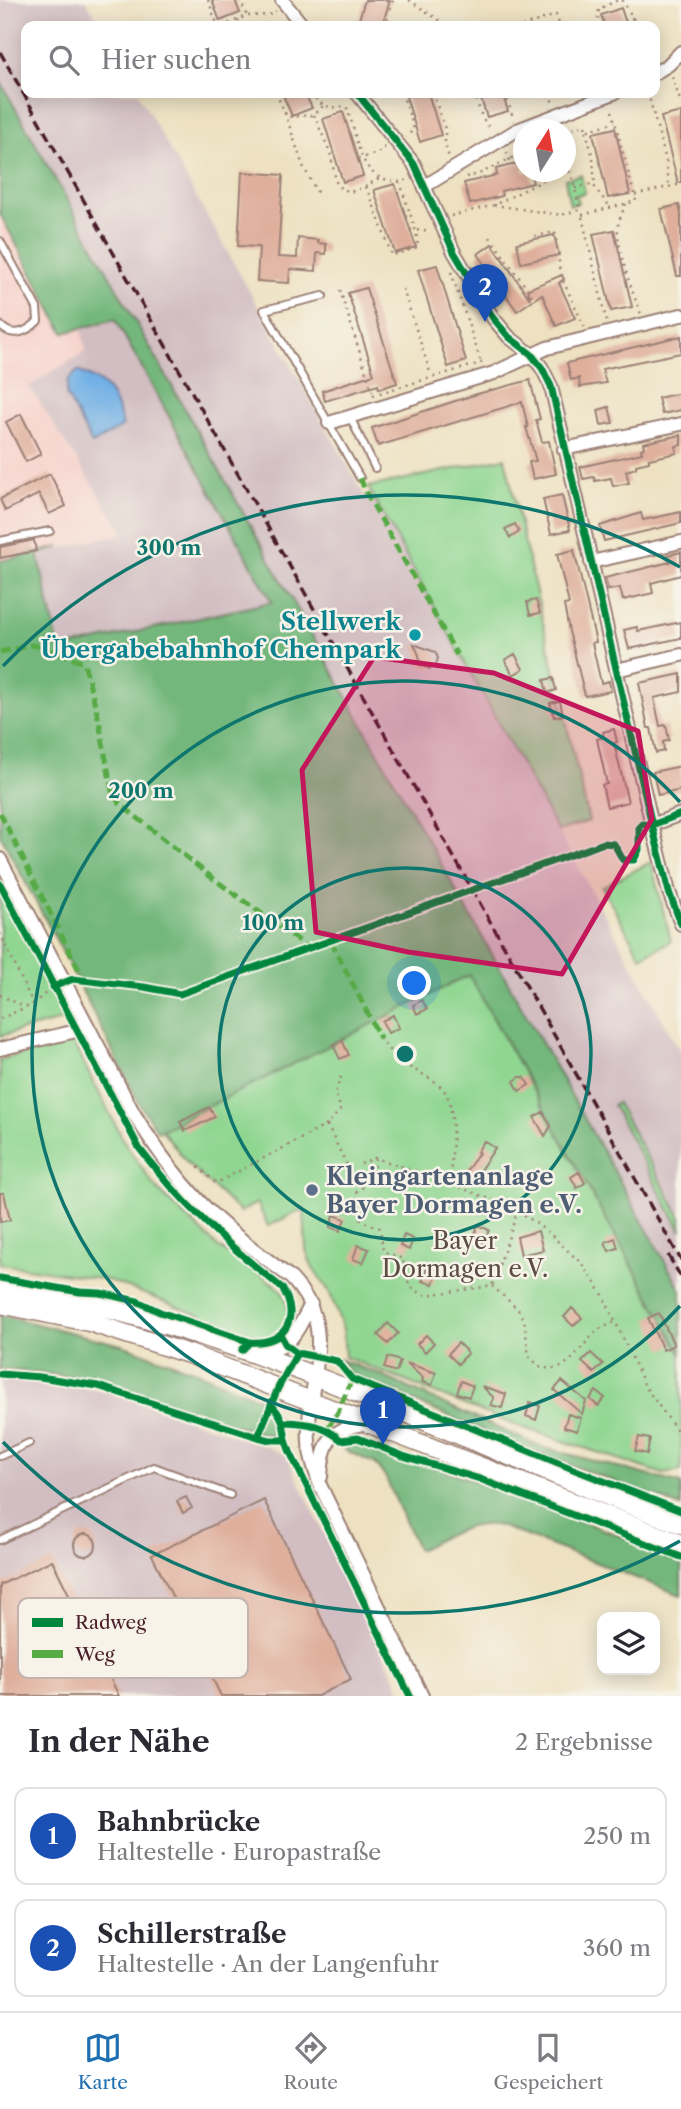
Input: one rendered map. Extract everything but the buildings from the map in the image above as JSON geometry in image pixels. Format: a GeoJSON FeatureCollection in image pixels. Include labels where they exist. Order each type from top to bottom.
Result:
{"type":"FeatureCollection","features":[{"type":"Feature","properties":{"kind":"main road"},"geometry":{"type":"LineString","coordinates":[[0,1287],[116,1311],[242,1350],[681,1524]]}},
{"type":"Feature","properties":{"kind":"main road"},"geometry":{"type":"LineString","coordinates":[[0,1304],[127,1333],[312,1400],[681,1544]]}},
{"type":"Feature","properties":{"kind":"street"},"geometry":{"type":"LineString","coordinates":[[284,3],[299,21]]}},
{"type":"Feature","properties":{"kind":"street"},"geometry":{"type":"LineString","coordinates":[[660,70],[681,52]]}},
{"type":"Feature","properties":{"kind":"street"},"geometry":{"type":"LineString","coordinates":[[361,98],[397,141],[419,173],[454,252],[493,317],[509,337],[531,354],[551,386],[652,825],[669,892],[681,924]]}},
{"type":"Feature","properties":{"kind":"street"},"geometry":{"type":"LineString","coordinates":[[545,119],[600,98]]}},
{"type":"Feature","properties":{"kind":"street"},"geometry":{"type":"LineString","coordinates":[[425,186],[456,173],[496,141],[513,132]]}},
{"type":"Feature","properties":{"kind":"street"},"geometry":{"type":"LineString","coordinates":[[329,423],[494,373],[531,354],[681,315]]}},
{"type":"Feature","properties":{"kind":"street"},"geometry":{"type":"LineString","coordinates":[[564,449],[681,424]]}},
{"type":"Feature","properties":{"kind":"street"},"geometry":{"type":"LineString","coordinates":[[591,562],[681,542]]}},
{"type":"Feature","properties":{"kind":"street"},"geometry":{"type":"LineString","coordinates":[[616,670],[681,655]]}},
{"type":"Feature","properties":{"kind":"street"},"geometry":{"type":"LineString","coordinates":[[652,825],[681,814]]}},
{"type":"Feature","properties":{"kind":"street"},"geometry":{"type":"LineString","coordinates":[[0,859],[133,1112],[170,1167],[214,1216],[290,1277],[311,1304],[319,1334],[309,1444],[320,1485],[422,1696]]}},
{"type":"Feature","properties":{"kind":"street"},"geometry":{"type":"LineString","coordinates":[[0,1049],[89,1028]]}},
{"type":"Feature","properties":{"kind":"street"},"geometry":{"type":"LineString","coordinates":[[242,1350],[265,1352],[278,1350],[286,1345],[295,1335],[311,1304]]}},
{"type":"Feature","properties":{"kind":"street"},"geometry":{"type":"LineString","coordinates":[[320,1485],[322,1457],[334,1434],[346,1426],[370,1424]]}},
{"type":"Feature","properties":{"kind":"lane"},"geometry":{"type":"LineString","coordinates":[[0,240],[37,308],[38,321],[30,329],[16,333],[5,331],[0,325]]}},
{"type":"Feature","properties":{"kind":"lane"},"geometry":{"type":"LineString","coordinates":[[323,296],[264,310],[360,478]]}},
{"type":"Feature","properties":{"kind":"lane"},"geometry":{"type":"LineString","coordinates":[[350,417],[375,468]]}},
{"type":"Feature","properties":{"kind":"lane"},"geometry":{"type":"LineString","coordinates":[[0,541],[50,531]]}},
{"type":"Feature","properties":{"kind":"lane"},"geometry":{"type":"LineString","coordinates":[[0,1456],[29,1443]]}},
{"type":"Feature","properties":{"kind":"lane"},"geometry":{"type":"LineString","coordinates":[[0,1540],[154,1467],[230,1495]]}},
{"type":"Feature","properties":{"kind":"path"},"geometry":{"type":"LineString","coordinates":[[208,0],[218,21]]}},
{"type":"Feature","properties":{"kind":"path"},"geometry":{"type":"LineString","coordinates":[[240,0],[247,16]]}},
{"type":"Feature","properties":{"kind":"path"},"geometry":{"type":"LineString","coordinates":[[386,21],[393,0]]}},
{"type":"Feature","properties":{"kind":"path"},"geometry":{"type":"LineString","coordinates":[[409,0],[440,21]]}},
{"type":"Feature","properties":{"kind":"path"},"geometry":{"type":"LineString","coordinates":[[598,21],[599,9],[620,0],[634,21]]}},
{"type":"Feature","properties":{"kind":"path"},"geometry":{"type":"LineString","coordinates":[[233,21],[247,16],[269,15],[284,3]]}},
{"type":"Feature","properties":{"kind":"path"},"geometry":{"type":"LineString","coordinates":[[537,21],[556,15],[558,21]]}},
{"type":"Feature","properties":{"kind":"path"},"geometry":{"type":"LineString","coordinates":[[626,21],[633,18]]}},
{"type":"Feature","properties":{"kind":"path"},"geometry":{"type":"LineString","coordinates":[[668,65],[681,103]]}},
{"type":"Feature","properties":{"kind":"path"},"geometry":{"type":"LineString","coordinates":[[278,98],[298,154],[318,194]]}},
{"type":"Feature","properties":{"kind":"path"},"geometry":{"type":"LineString","coordinates":[[316,98],[330,109],[346,106],[360,158],[379,178],[401,183],[419,173]]}},
{"type":"Feature","properties":{"kind":"path"},"geometry":{"type":"LineString","coordinates":[[360,158],[378,153],[414,129],[405,98]]}},
{"type":"Feature","properties":{"kind":"path"},"geometry":{"type":"LineString","coordinates":[[435,98],[445,128],[445,145],[456,173],[479,174],[513,157]]}},
{"type":"Feature","properties":{"kind":"path"},"geometry":{"type":"LineString","coordinates":[[476,98],[482,117],[496,141]]}},
{"type":"Feature","properties":{"kind":"path"},"geometry":{"type":"LineString","coordinates":[[506,98],[513,119]]}},
{"type":"Feature","properties":{"kind":"path"},"geometry":{"type":"LineString","coordinates":[[582,215],[636,201],[619,141],[611,98]]}},
{"type":"Feature","properties":{"kind":"path"},"geometry":{"type":"LineString","coordinates":[[649,98],[666,161],[669,187]]}},
{"type":"Feature","properties":{"kind":"path"},"geometry":{"type":"LineString","coordinates":[[285,113],[289,117],[297,118],[314,115],[323,106]]}},
{"type":"Feature","properties":{"kind":"path"},"geometry":{"type":"LineString","coordinates":[[314,115],[330,152],[337,186],[350,191],[365,187],[379,178]]}},
{"type":"Feature","properties":{"kind":"path"},"geometry":{"type":"LineString","coordinates":[[586,131],[615,122]]}},
{"type":"Feature","properties":{"kind":"path"},"geometry":{"type":"LineString","coordinates":[[576,128],[585,125],[593,158],[595,188],[611,208]]}},
{"type":"Feature","properties":{"kind":"path"},"geometry":{"type":"LineString","coordinates":[[479,174],[481,179]]}},
{"type":"Feature","properties":{"kind":"path"},"geometry":{"type":"LineString","coordinates":[[410,230],[432,231],[442,223],[494,205],[540,182]]}},
{"type":"Feature","properties":{"kind":"path"},"geometry":{"type":"LineString","coordinates":[[574,182],[609,332]]}},
{"type":"Feature","properties":{"kind":"path"},"geometry":{"type":"LineString","coordinates":[[365,187],[392,256],[418,247],[417,231],[402,197],[401,183]]}},
{"type":"Feature","properties":{"kind":"path"},"geometry":{"type":"LineString","coordinates":[[575,188],[595,183]]}},
{"type":"Feature","properties":{"kind":"path"},"geometry":{"type":"LineString","coordinates":[[635,195],[681,184]]}},
{"type":"Feature","properties":{"kind":"path"},"geometry":{"type":"LineString","coordinates":[[626,204],[618,225],[620,240],[632,291],[645,324]]}},
{"type":"Feature","properties":{"kind":"path"},"geometry":{"type":"LineString","coordinates":[[494,205],[561,215],[580,210]]}},
{"type":"Feature","properties":{"kind":"path"},"geometry":{"type":"LineString","coordinates":[[535,236],[555,232],[561,276],[589,337]]}},
{"type":"Feature","properties":{"kind":"path"},"geometry":{"type":"LineString","coordinates":[[490,237],[533,297]]}},
{"type":"Feature","properties":{"kind":"path"},"geometry":{"type":"LineString","coordinates":[[454,252],[451,272],[481,362]]}},
{"type":"Feature","properties":{"kind":"path"},"geometry":{"type":"LineString","coordinates":[[403,289],[435,391]]}},
{"type":"Feature","properties":{"kind":"path"},"geometry":{"type":"LineString","coordinates":[[340,290],[378,409]]}},
{"type":"Feature","properties":{"kind":"path"},"geometry":{"type":"LineString","coordinates":[[0,933],[33,1004]]}},
{"type":"Feature","properties":{"kind":"path"},"geometry":{"type":"LineString","coordinates":[[0,1019],[33,1004],[53,987]]}},
{"type":"Feature","properties":{"kind":"path"},"geometry":{"type":"LineString","coordinates":[[0,995],[26,1008]]}},
{"type":"Feature","properties":{"kind":"path"},"geometry":{"type":"LineString","coordinates":[[380,1038],[396,1058],[445,1090],[450,1101],[452,1131],[449,1183]]}},
{"type":"Feature","properties":{"kind":"path"},"geometry":{"type":"LineString","coordinates":[[198,1167],[216,1183],[327,1125],[341,1109],[335,1093],[342,1074]]}},
{"type":"Feature","properties":{"kind":"path"},"geometry":{"type":"LineString","coordinates":[[327,1125],[349,1169]]}},
{"type":"Feature","properties":{"kind":"path"},"geometry":{"type":"LineString","coordinates":[[375,1158],[374,1180],[357,1191],[361,1220],[380,1228],[383,1251],[403,1259],[409,1287],[426,1295],[492,1286],[517,1308],[524,1319],[529,1356],[539,1366],[549,1369],[561,1367],[571,1360],[597,1330],[615,1322]]}},
{"type":"Feature","properties":{"kind":"path"},"geometry":{"type":"LineString","coordinates":[[361,1164],[375,1158],[449,1183],[518,1210],[549,1233],[582,1264],[603,1295],[646,1388],[681,1436]]}},
{"type":"Feature","properties":{"kind":"path"},"geometry":{"type":"LineString","coordinates":[[492,1286],[518,1210]]}},
{"type":"Feature","properties":{"kind":"highlighted area"},"geometry":{"type":"Polygon","coordinates":[[[374,657],[494,673],[638,731],[652,819],[562,974],[408,952],[316,932],[302,770],[374,657]]]}},
{"type":"Feature","properties":{"kind":"shaded area"},"geometry":{"type":"Polygon","coordinates":[[[0,0],[86,0],[98,21],[21,21],[21,98],[141,98],[364,495],[371,493],[681,1053],[681,1290],[0,81],[0,0]]]}},
{"type":"Feature","properties":{"kind":"shaded area"},"geometry":{"type":"Polygon","coordinates":[[[0,214],[64,333],[81,329],[86,351],[29,386],[124,533],[0,561],[0,214]]]}},
{"type":"Feature","properties":{"kind":"shaded area"},"geometry":{"type":"Polygon","coordinates":[[[115,318],[272,602],[59,649],[37,554],[124,533],[29,386],[86,351],[81,329],[115,318]]]}},
{"type":"Feature","properties":{"kind":"shaded area"},"geometry":{"type":"Polygon","coordinates":[[[0,1377],[38,1380],[113,1393],[286,1455],[404,1696],[0,1696],[0,1377]]]}},
{"type":"Feature","properties":{"kind":"green space"},"geometry":{"type":"Polygon","coordinates":[[[0,81],[681,1290],[681,1353],[469,975],[158,1132],[140,1105],[0,835],[0,561],[60,547],[38,554],[59,649],[272,602],[115,319],[64,333],[0,214],[0,81]]]}},
{"type":"Feature","properties":{"kind":"green space"},"geometry":{"type":"Polygon","coordinates":[[[581,175],[585,193],[576,195],[578,203],[570,205],[566,182],[576,182],[576,176],[581,175]]]}},
{"type":"Feature","properties":{"kind":"green space"},"geometry":{"type":"Polygon","coordinates":[[[505,458],[589,821],[558,831],[368,487],[505,458]]]}},
{"type":"Feature","properties":{"kind":"green space"},"geometry":{"type":"Polygon","coordinates":[[[651,862],[671,941],[641,957],[602,887],[651,862]]]}},
{"type":"Feature","properties":{"kind":"green space"},"geometry":{"type":"Polygon","coordinates":[[[0,888],[69,1018],[0,1036],[0,888]]]}},
{"type":"Feature","properties":{"kind":"green space","name":"Bayer Dormagen e.V."},"geometry":{"type":"Polygon","coordinates":[[[469,974],[681,1353],[681,1471],[663,1474],[515,1425],[345,1357],[343,1329],[329,1291],[312,1267],[306,1250],[304,1209],[268,1226],[257,1203],[240,1212],[189,1165],[162,1130],[469,974]]]}},
{"type":"Feature","properties":{"kind":"green space"},"geometry":{"type":"Polygon","coordinates":[[[72,1041],[126,1145],[156,1188],[219,1248],[251,1267],[281,1290],[288,1311],[285,1327],[279,1335],[271,1339],[252,1339],[202,1316],[108,1280],[0,1264],[0,1060],[72,1041]]]}},
{"type":"Feature","properties":{"kind":"green space"},"geometry":{"type":"Polygon","coordinates":[[[617,1103],[681,1218],[681,1231],[613,1105],[617,1103]]]}},
{"type":"Feature","properties":{"kind":"green space"},"geometry":{"type":"Polygon","coordinates":[[[0,1315],[122,1345],[195,1371],[262,1400],[282,1425],[270,1436],[105,1383],[0,1369],[0,1315]]]}},
{"type":"Feature","properties":{"kind":"green space"},"geometry":{"type":"Polygon","coordinates":[[[338,1359],[378,1374],[538,1446],[681,1484],[681,1507],[502,1439],[353,1376],[338,1359]]]}},
{"type":"Feature","properties":{"kind":"green space"},"geometry":{"type":"Polygon","coordinates":[[[357,1440],[479,1482],[681,1559],[681,1595],[500,1526],[478,1525],[448,1535],[418,1550],[385,1476],[374,1463],[344,1450],[357,1440]]]}},
{"type":"Feature","properties":{"kind":"water"},"geometry":{"type":"Polygon","coordinates":[[[78,371],[97,380],[109,391],[117,405],[123,426],[92,444],[66,394],[68,380],[78,371]]]}},
{"type":"Feature","properties":{"kind":"railway"},"geometry":{"type":"LineString","coordinates":[[0,52],[21,89]]}},
{"type":"Feature","properties":{"kind":"railway"},"geometry":{"type":"LineString","coordinates":[[26,98],[681,1260]]}},
{"type":"Feature","properties":{"kind":"railway"},"geometry":{"type":"LineString","coordinates":[[668,1255],[681,1277]]}},
{"type":"Feature","properties":{"kind":"marked path"},"geometry":{"type":"LineString","coordinates":[[360,478],[457,655]]}},
{"type":"Feature","properties":{"kind":"marked path"},"geometry":{"type":"LineString","coordinates":[[0,652],[34,645],[84,663],[98,716],[112,791],[119,803],[211,877],[309,948]]}},
{"type":"Feature","properties":{"kind":"marked path"},"geometry":{"type":"LineString","coordinates":[[0,813],[84,980]]}},
{"type":"Feature","properties":{"kind":"marked path"},"geometry":{"type":"LineString","coordinates":[[331,941],[380,1038]]}},
{"type":"Feature","properties":{"kind":"marked path"},"geometry":{"type":"LineString","coordinates":[[327,1429],[338,1412],[352,1379]]}},
{"type":"Feature","properties":{"kind":"cycle path"},"geometry":{"type":"LineString","coordinates":[[361,98],[414,164],[454,252],[493,318],[509,337],[531,354],[551,386],[652,825],[669,892],[681,924]]}},
{"type":"Feature","properties":{"kind":"cycle path"},"geometry":{"type":"LineString","coordinates":[[53,987],[73,979],[180,994],[604,843],[614,844],[623,860],[634,860],[639,850],[639,827],[642,824],[652,825],[681,814]]}},
{"type":"Feature","properties":{"kind":"cycle path"},"geometry":{"type":"LineString","coordinates":[[0,884],[139,1148],[171,1187],[243,1256],[282,1288],[288,1299],[289,1319],[281,1334],[262,1342],[250,1342],[242,1350]]}},
{"type":"Feature","properties":{"kind":"cycle path"},"geometry":{"type":"LineString","coordinates":[[0,1278],[137,1301],[160,1312],[250,1342]]}},
{"type":"Feature","properties":{"kind":"cycle path"},"geometry":{"type":"LineString","coordinates":[[281,1336],[286,1345],[297,1353],[337,1361],[352,1379],[681,1511]]}},
{"type":"Feature","properties":{"kind":"cycle path"},"geometry":{"type":"LineString","coordinates":[[258,1437],[278,1388],[297,1353]]}},
{"type":"Feature","properties":{"kind":"cycle path"},"geometry":{"type":"LineString","coordinates":[[0,1374],[98,1386],[258,1437],[285,1440]]}},
{"type":"Feature","properties":{"kind":"cycle path"},"geometry":{"type":"LineString","coordinates":[[271,1404],[283,1422],[290,1452],[410,1696]]}},
{"type":"Feature","properties":{"kind":"cycle path"},"geometry":{"type":"LineString","coordinates":[[285,1422],[315,1426],[341,1440],[358,1438],[403,1456],[480,1479],[681,1557]]}},
{"type":"Feature","properties":{"kind":"place","name":"Schillerstraße"},"geometry":{"type":"Point","coordinates":[485,322]}},
{"type":"Feature","properties":{"kind":"place","name":"Stellwerk Übergabebahnhof Chempark"},"geometry":{"type":"Point","coordinates":[415,635]}},
{"type":"Feature","properties":{"kind":"place","name":"Kleingartenanlage Bayer Dormagen e.V."},"geometry":{"type":"Point","coordinates":[312,1190]}},
{"type":"Feature","properties":{"kind":"place","name":"Bahnbrücke"},"geometry":{"type":"Point","coordinates":[383,1445]}}]}
